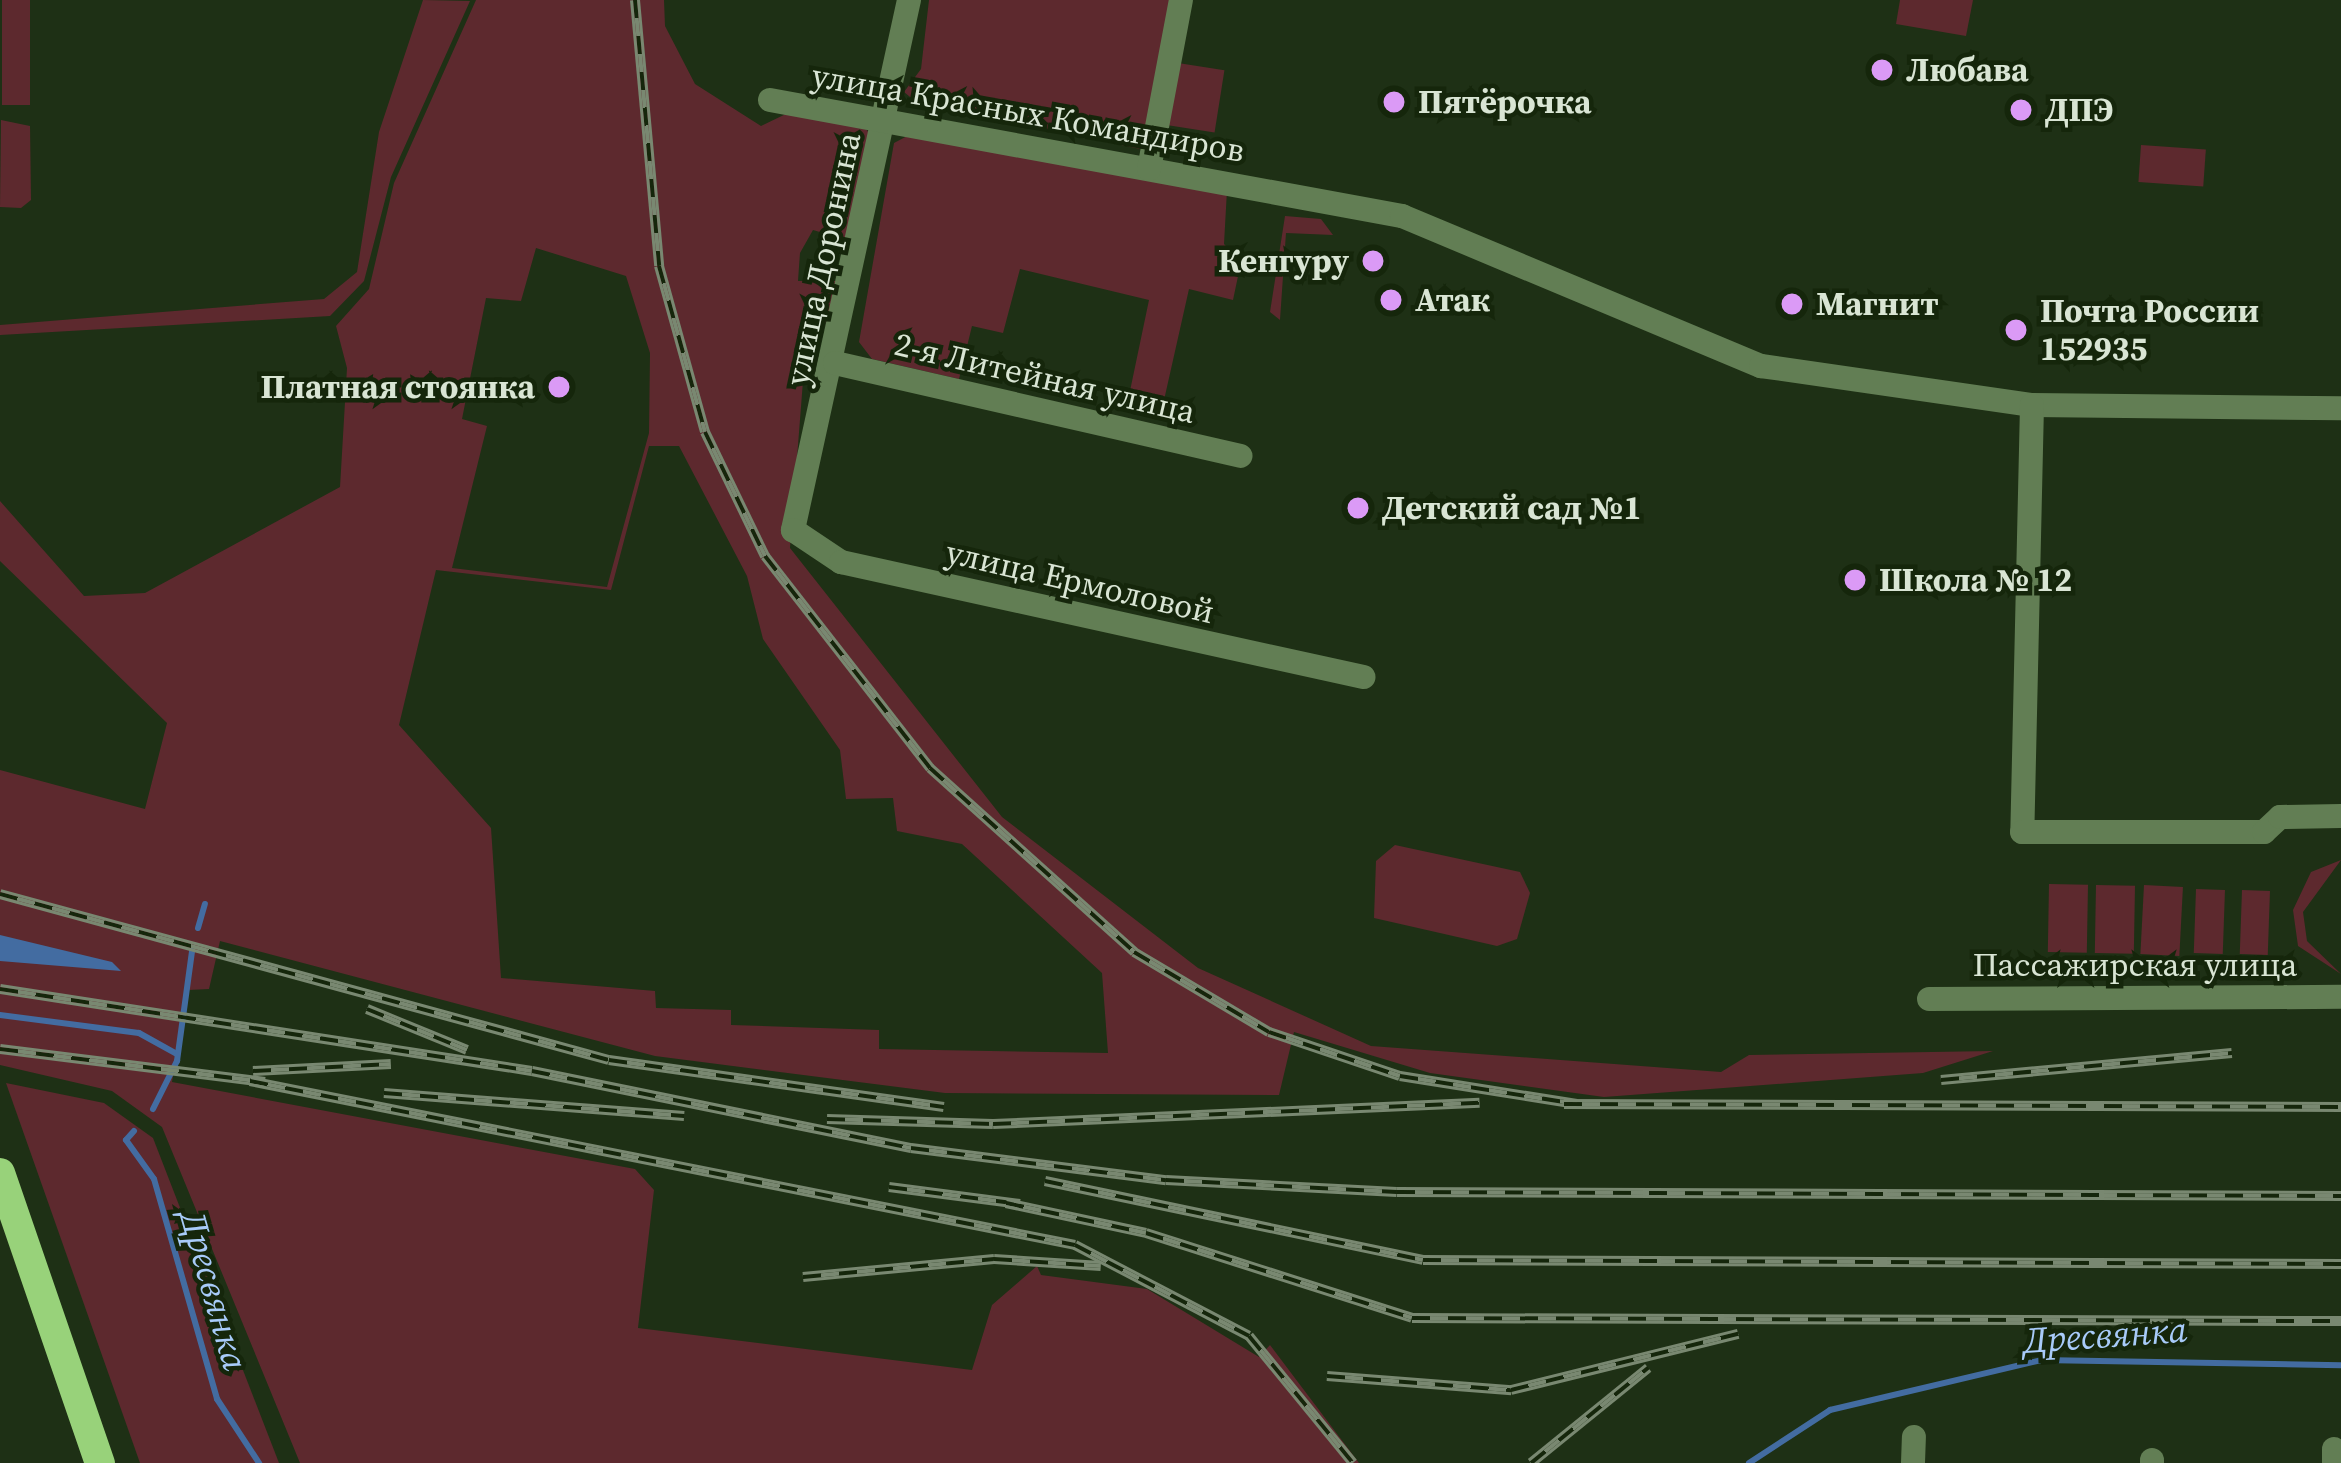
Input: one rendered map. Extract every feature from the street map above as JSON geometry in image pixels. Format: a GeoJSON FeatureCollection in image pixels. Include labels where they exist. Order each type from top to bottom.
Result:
{"type":"FeatureCollection","features":[{"type":"Feature","properties":{"kind":"main road"},"geometry":{"type":"LineString","coordinates":[[0,1173],[100,1463]]}},
{"type":"Feature","properties":{"kind":"street","name":"улица Доронина"},"geometry":{"type":"LineString","coordinates":[[793,530],[836,363],[909,0]]}},
{"type":"Feature","properties":{"kind":"street"},"geometry":{"type":"LineString","coordinates":[[1149,169],[1181,0]]}},
{"type":"Feature","properties":{"kind":"street","name":"улица Красных Командиров"},"geometry":{"type":"LineString","coordinates":[[770,100],[1402,216],[1761,367],[2032,405],[2341,408]]}},
{"type":"Feature","properties":{"kind":"street","name":"2-я Литейная улица"},"geometry":{"type":"LineString","coordinates":[[836,363],[1240,456]]}},
{"type":"Feature","properties":{"kind":"street"},"geometry":{"type":"LineString","coordinates":[[2032,405],[2022,832],[2264,832],[2280,817],[2341,816]]}},
{"type":"Feature","properties":{"kind":"street","name":"улица Ермоловой"},"geometry":{"type":"LineString","coordinates":[[793,530],[842,562],[1363,677]]}},
{"type":"Feature","properties":{"kind":"street","name":"Пассажирская улица"},"geometry":{"type":"LineString","coordinates":[[1929,999],[2341,997]]}},
{"type":"Feature","properties":{"kind":"shaded area"},"geometry":{"type":"Polygon","coordinates":[[[2,0],[30,0],[30,105],[2,105],[2,0]]]}},
{"type":"Feature","properties":{"kind":"shaded area"},"geometry":{"type":"Polygon","coordinates":[[[423,0],[470,1],[391,177],[364,281],[330,316],[0,335],[0,325],[324,299],[357,272],[379,132],[423,0]]]}},
{"type":"Feature","properties":{"kind":"shaded area"},"geometry":{"type":"Polygon","coordinates":[[[476,0],[664,0],[665,26],[695,84],[761,126],[790,112],[864,126],[873,139],[847,240],[813,230],[800,253],[798,281],[841,281],[803,381],[790,548],[1002,817],[1198,968],[1371,1046],[1721,1072],[1749,1055],[1993,1051],[1923,1073],[1604,1097],[1430,1073],[1294,1032],[1279,1095],[945,1093],[655,1056],[220,941],[209,989],[188,990],[172,1082],[635,1169],[654,1190],[638,1328],[972,1370],[992,1305],[1037,1266],[1041,1275],[1147,1289],[1259,1357],[1270,1345],[1359,1463],[300,1463],[162,1127],[112,1091],[0,1065],[0,770],[145,809],[167,723],[0,561],[0,501],[84,596],[145,593],[340,487],[347,368],[336,326],[369,289],[394,183],[476,0]],[[536,248],[521,301],[486,298],[462,419],[487,426],[452,568],[607,587],[649,433],[650,353],[626,276],[536,248]],[[649,446],[611,590],[436,570],[399,725],[491,828],[501,978],[655,991],[656,1008],[731,1010],[731,1025],[879,1030],[879,1049],[1108,1053],[1102,973],[962,844],[897,831],[893,798],[846,799],[840,750],[763,639],[747,576],[679,446],[649,446]]]}},
{"type":"Feature","properties":{"kind":"shaded area"},"geometry":{"type":"Polygon","coordinates":[[[929,0],[1175,0],[1145,150],[915,101],[904,92],[921,69],[929,0]]]}},
{"type":"Feature","properties":{"kind":"shaded area"},"geometry":{"type":"Polygon","coordinates":[[[1900,0],[1973,0],[1966,36],[1896,24],[1900,0]]]}},
{"type":"Feature","properties":{"kind":"shaded area"},"geometry":{"type":"Polygon","coordinates":[[[1178,63],[1224,70],[1215,133],[1168,125],[1178,63]]]}},
{"type":"Feature","properties":{"kind":"shaded area"},"geometry":{"type":"Polygon","coordinates":[[[1,120],[30,126],[31,200],[21,208],[0,207],[1,120]]]}},
{"type":"Feature","properties":{"kind":"shaded area"},"geometry":{"type":"Polygon","coordinates":[[[911,134],[1227,190],[1224,244],[1241,262],[1233,300],[1189,289],[1160,418],[1126,410],[1149,300],[1020,269],[1003,333],[972,326],[959,379],[872,359],[859,342],[894,143],[911,134]]]}},
{"type":"Feature","properties":{"kind":"shaded area"},"geometry":{"type":"Polygon","coordinates":[[[2141,145],[2206,150],[2203,186],[2138,182],[2141,145]]]}},
{"type":"Feature","properties":{"kind":"shaded area"},"geometry":{"type":"Polygon","coordinates":[[[1285,216],[1321,219],[1333,235],[1286,233],[1280,320],[1270,312],[1285,216]]]}},
{"type":"Feature","properties":{"kind":"shaded area"},"geometry":{"type":"Polygon","coordinates":[[[1395,845],[1520,872],[1530,893],[1517,939],[1497,946],[1374,918],[1376,861],[1395,845]]]}},
{"type":"Feature","properties":{"kind":"shaded area"},"geometry":{"type":"Polygon","coordinates":[[[2341,860],[2303,912],[2307,941],[2341,974],[2298,946],[2293,910],[2311,872],[2341,860]]]}},
{"type":"Feature","properties":{"kind":"shaded area"},"geometry":{"type":"Polygon","coordinates":[[[2049,884],[2088,885],[2087,953],[2048,952],[2049,884]]]}},
{"type":"Feature","properties":{"kind":"shaded area"},"geometry":{"type":"Polygon","coordinates":[[[2096,885],[2135,886],[2134,954],[2095,953],[2096,885]]]}},
{"type":"Feature","properties":{"kind":"shaded area"},"geometry":{"type":"Polygon","coordinates":[[[2144,885],[2183,887],[2179,956],[2140,954],[2144,885]]]}},
{"type":"Feature","properties":{"kind":"shaded area"},"geometry":{"type":"Polygon","coordinates":[[[2196,889],[2225,890],[2223,954],[2194,953],[2196,889]]]}},
{"type":"Feature","properties":{"kind":"shaded area"},"geometry":{"type":"Polygon","coordinates":[[[2242,890],[2270,891],[2268,955],[2240,954],[2242,890]]]}},
{"type":"Feature","properties":{"kind":"shaded area"},"geometry":{"type":"Polygon","coordinates":[[[6,1083],[104,1103],[153,1138],[279,1463],[140,1463],[6,1083]]]}},
{"type":"Feature","properties":{"kind":"water"},"geometry":{"type":"Polygon","coordinates":[[[0,935],[112,962],[121,971],[0,961],[0,935]]]}},
{"type":"Feature","properties":{"kind":"waterway"},"geometry":{"type":"LineString","coordinates":[[198,928],[205,904]]}},
{"type":"Feature","properties":{"kind":"waterway"},"geometry":{"type":"LineString","coordinates":[[153,1109],[177,1061],[192,951]]}},
{"type":"Feature","properties":{"kind":"waterway"},"geometry":{"type":"LineString","coordinates":[[0,1015],[139,1033],[177,1054]]}},
{"type":"Feature","properties":{"kind":"waterway","name":"Дресвянка"},"geometry":{"type":"LineString","coordinates":[[134,1131],[126,1140],[154,1179],[217,1399],[259,1463]]}},
{"type":"Feature","properties":{"kind":"waterway","name":"Дресвянка"},"geometry":{"type":"LineString","coordinates":[[1749,1463],[1830,1410],[2041,1360],[2341,1365]]}},
{"type":"Feature","properties":{"kind":"railway"},"geometry":{"type":"LineString","coordinates":[[635,0],[659,266],[705,432],[765,556],[930,768],[1134,952],[1269,1032],[1400,1076],[1577,1104]]}},
{"type":"Feature","properties":{"kind":"railway"},"geometry":{"type":"LineString","coordinates":[[0,894],[609,1060],[944,1107]]}},
{"type":"Feature","properties":{"kind":"railway"},"geometry":{"type":"LineString","coordinates":[[0,989],[532,1071],[911,1148],[1166,1180],[1397,1192],[2341,1196]]}},
{"type":"Feature","properties":{"kind":"railway"},"geometry":{"type":"LineString","coordinates":[[367,1009],[467,1050]]}},
{"type":"Feature","properties":{"kind":"railway"},"geometry":{"type":"LineString","coordinates":[[0,1049],[265,1082]]}},
{"type":"Feature","properties":{"kind":"railway"},"geometry":{"type":"LineString","coordinates":[[1941,1080],[2232,1053]]}},
{"type":"Feature","properties":{"kind":"railway"},"geometry":{"type":"LineString","coordinates":[[253,1071],[391,1064]]}},
{"type":"Feature","properties":{"kind":"railway"},"geometry":{"type":"LineString","coordinates":[[250,1081],[1075,1245],[1249,1336],[1353,1463]]}},
{"type":"Feature","properties":{"kind":"railway"},"geometry":{"type":"LineString","coordinates":[[384,1093],[684,1116]]}},
{"type":"Feature","properties":{"kind":"railway"},"geometry":{"type":"LineString","coordinates":[[827,1119],[993,1124],[1480,1103]]}},
{"type":"Feature","properties":{"kind":"railway"},"geometry":{"type":"LineString","coordinates":[[1564,1104],[2341,1107]]}},
{"type":"Feature","properties":{"kind":"railway"},"geometry":{"type":"LineString","coordinates":[[1045,1181],[1423,1260],[2341,1264]]}},
{"type":"Feature","properties":{"kind":"railway"},"geometry":{"type":"LineString","coordinates":[[889,1187],[1020,1204]]}},
{"type":"Feature","properties":{"kind":"railway"},"geometry":{"type":"LineString","coordinates":[[1006,1203],[1146,1233],[1412,1318],[2341,1321]]}},
{"type":"Feature","properties":{"kind":"railway"},"geometry":{"type":"LineString","coordinates":[[803,1277],[994,1259],[1101,1266]]}},
{"type":"Feature","properties":{"kind":"railway"},"geometry":{"type":"LineString","coordinates":[[1327,1376],[1511,1390],[1738,1334]]}},
{"type":"Feature","properties":{"kind":"railway"},"geometry":{"type":"LineString","coordinates":[[1531,1463],[1648,1368]]}},
{"type":"Feature","properties":{"kind":"place","name":"Любава"},"geometry":{"type":"Point","coordinates":[1882,70]}},
{"type":"Feature","properties":{"kind":"place","name":"Пятёрочка"},"geometry":{"type":"Point","coordinates":[1394,102]}},
{"type":"Feature","properties":{"kind":"place","name":"ДПЭ"},"geometry":{"type":"Point","coordinates":[2021,110]}},
{"type":"Feature","properties":{"kind":"place","name":"Кенгуру"},"geometry":{"type":"Point","coordinates":[1373,261]}},
{"type":"Feature","properties":{"kind":"place","name":"Атак"},"geometry":{"type":"Point","coordinates":[1391,300]}},
{"type":"Feature","properties":{"kind":"place","name":"Магнит"},"geometry":{"type":"Point","coordinates":[1792,304]}},
{"type":"Feature","properties":{"kind":"place","name":"Почта России 152935"},"geometry":{"type":"Point","coordinates":[2016,330]}},
{"type":"Feature","properties":{"kind":"place","name":"Платная стоянка"},"geometry":{"type":"Point","coordinates":[559,387]}},
{"type":"Feature","properties":{"kind":"place","name":"Детский сад №1"},"geometry":{"type":"Point","coordinates":[1358,508]}},
{"type":"Feature","properties":{"kind":"place","name":"Школа № 12"},"geometry":{"type":"Point","coordinates":[1855,580]}}]}
